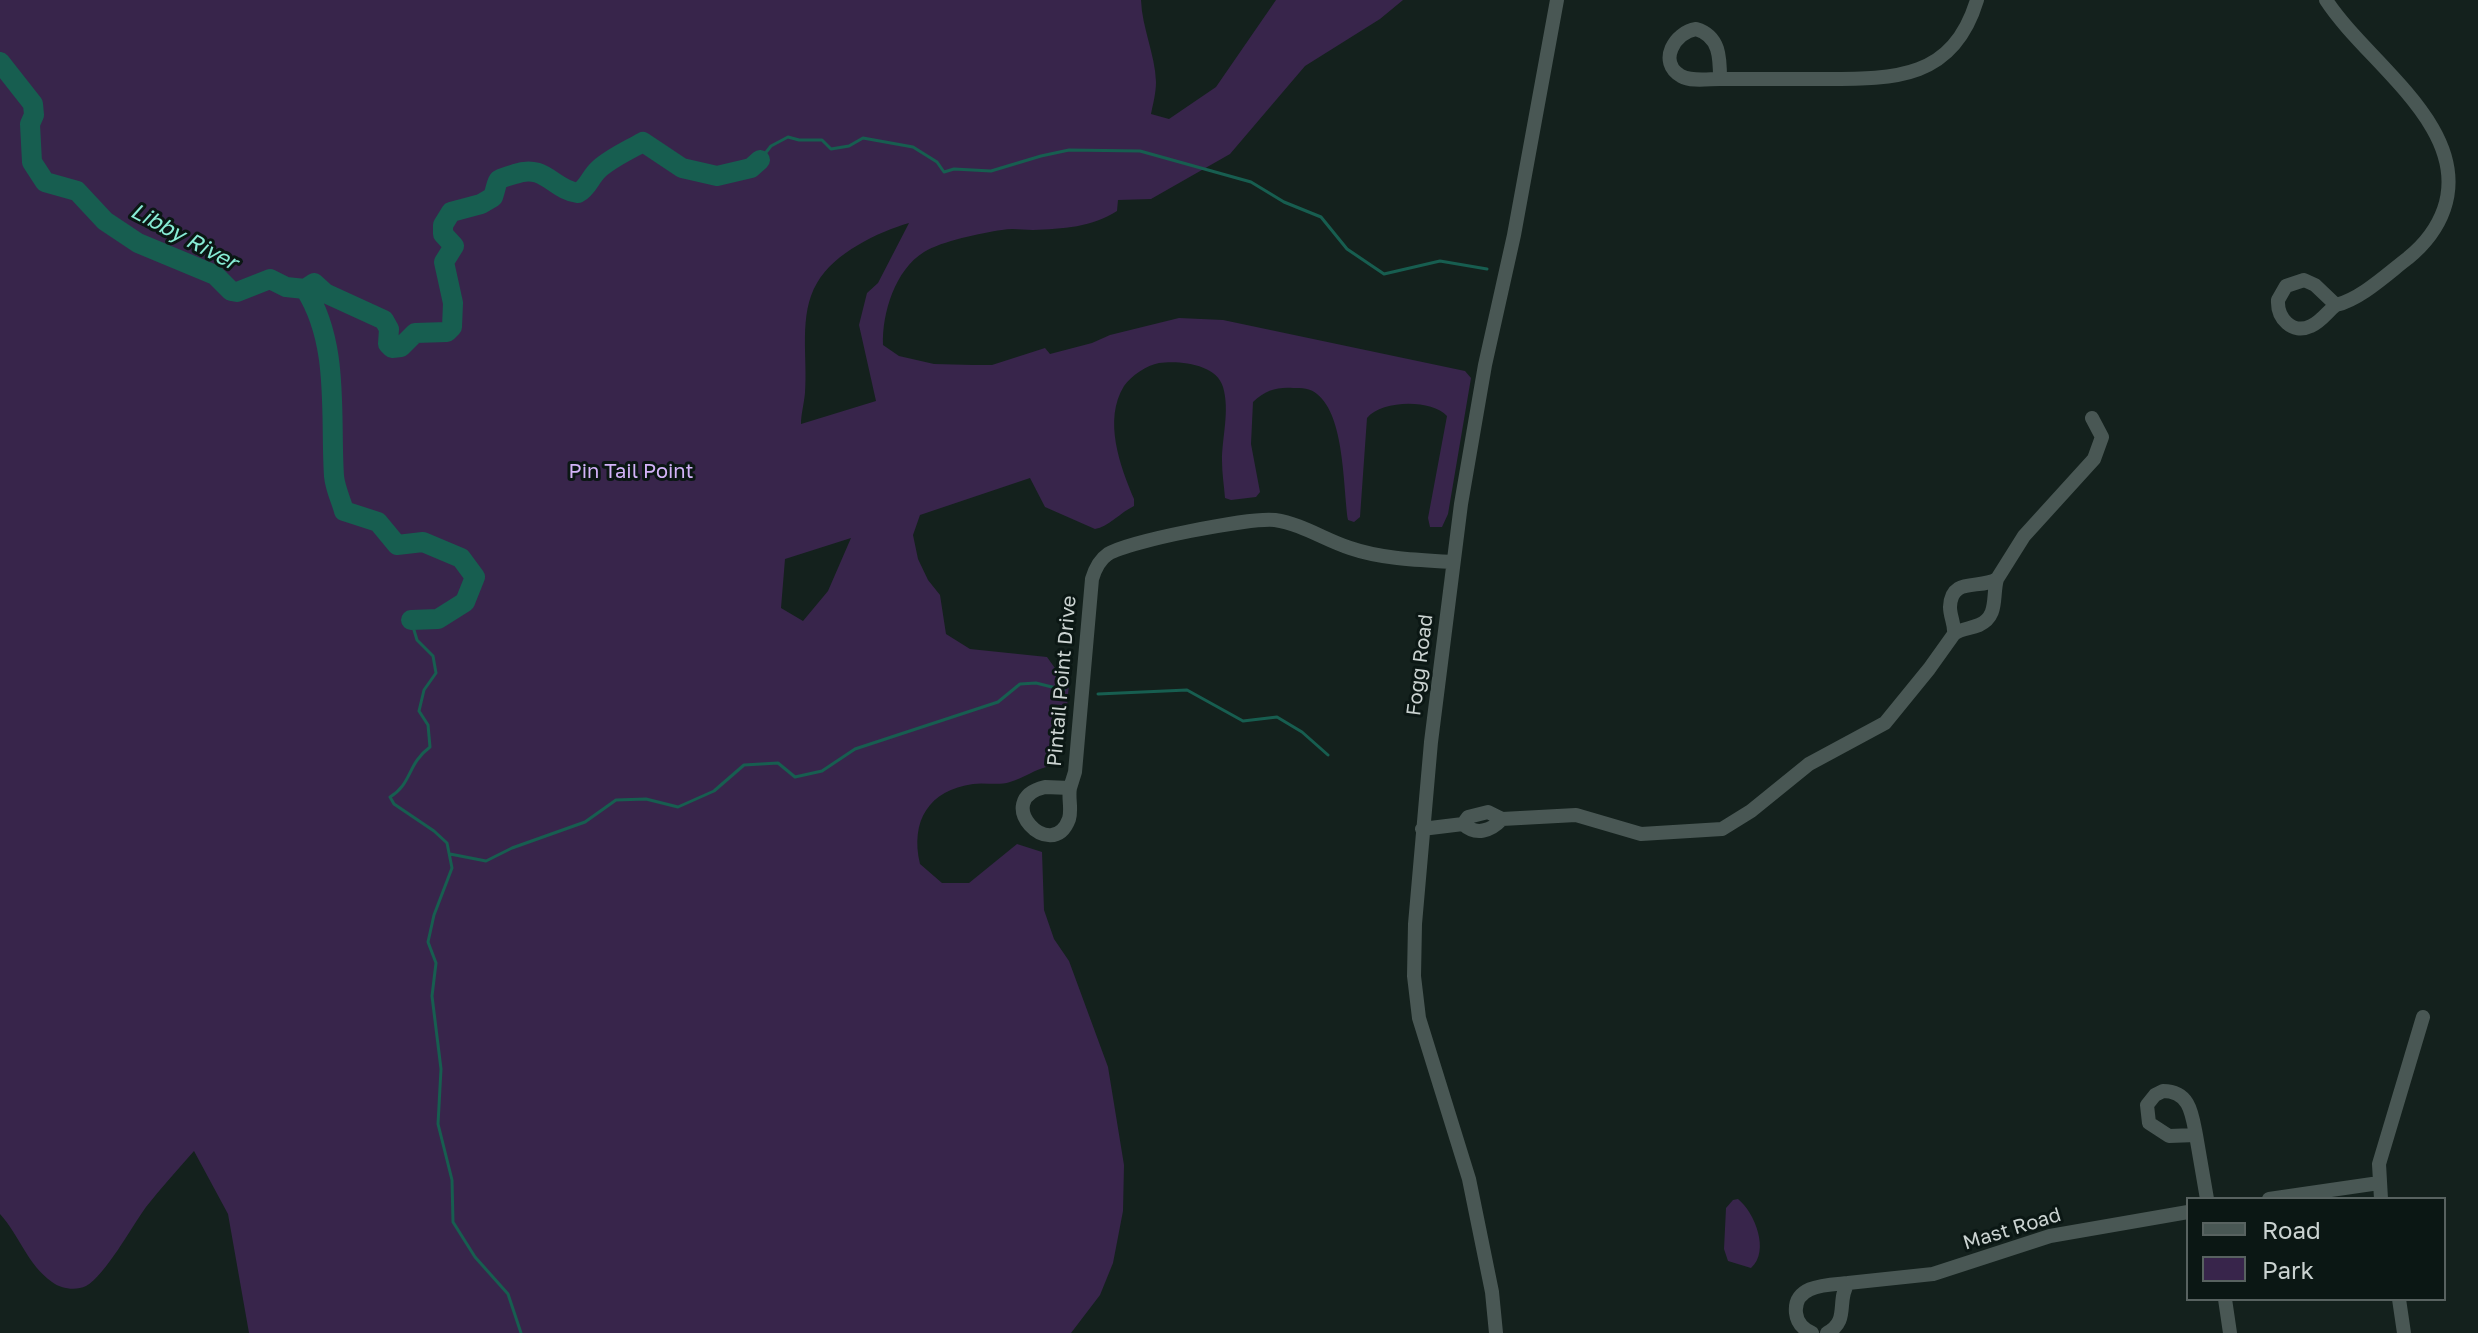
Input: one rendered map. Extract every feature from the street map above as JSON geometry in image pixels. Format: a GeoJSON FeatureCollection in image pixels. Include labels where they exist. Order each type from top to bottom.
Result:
{"type":"FeatureCollection","features":[{"type":"Feature","properties":{"kind":"street","name":"Fogg Road"},"geometry":{"type":"LineString","coordinates":[[1496,1333],[1489,1278],[1469,1179],[1422,1034],[1415,995],[1415,924],[1422,829],[1453,562],[1477,409],[1514,235],[1557,0]]}},
{"type":"Feature","properties":{"kind":"street"},"geometry":{"type":"LineString","coordinates":[[1720,79],[1876,79],[1913,72],[1939,59],[1955,46],[1967,28],[1977,0]]}},
{"type":"Feature","properties":{"kind":"street"},"geometry":{"type":"LineString","coordinates":[[2326,0],[2430,122],[2443,147],[2449,176],[2445,205],[2429,238],[2380,279],[2336,305]]}},
{"type":"Feature","properties":{"kind":"street"},"geometry":{"type":"LineString","coordinates":[[1422,829],[1463,824],[1468,817],[1488,812],[1502,819],[1576,815],[1632,833],[1722,829],[1751,811],[1809,764],[1885,723],[1954,634],[1977,626],[1991,615],[1997,579],[2024,536],[2094,459],[2102,437],[2092,418]]}},
{"type":"Feature","properties":{"kind":"street","name":"Pintail Point Drive"},"geometry":{"type":"LineString","coordinates":[[1070,788],[1075,772],[1092,579],[1100,562],[1111,552],[1153,539],[1271,520],[1292,524],[1356,550],[1453,562]]}},
{"type":"Feature","properties":{"kind":"street"},"geometry":{"type":"LineString","coordinates":[[1954,634],[1950,608],[1954,593],[1963,585],[1997,579]]}},
{"type":"Feature","properties":{"kind":"street"},"geometry":{"type":"LineString","coordinates":[[2381,1197],[2379,1164],[2423,1017]]}},
{"type":"Feature","properties":{"kind":"street"},"geometry":{"type":"LineString","coordinates":[[2196,1135],[2207,1197]]}},
{"type":"Feature","properties":{"kind":"street"},"geometry":{"type":"LineString","coordinates":[[2283,1197],[2379,1183]]}},
{"type":"Feature","properties":{"kind":"street","name":"Mast Road"},"geometry":{"type":"LineString","coordinates":[[1812,1333],[1800,1325],[1796,1308],[1801,1295],[1812,1288],[1933,1274],[2050,1236],[2186,1212]]}},
{"type":"Feature","properties":{"kind":"street"},"geometry":{"type":"LineString","coordinates":[[1827,1333],[1841,1320],[1842,1293],[1848,1283]]}},
{"type":"Feature","properties":{"kind":"street"},"geometry":{"type":"LineString","coordinates":[[2225,1301],[2230,1333]]}},
{"type":"Feature","properties":{"kind":"street"},"geometry":{"type":"LineString","coordinates":[[2399,1301],[2404,1333]]}},
{"type":"Feature","properties":{"kind":"green space","name":"Pin Tail Point"},"geometry":{"type":"Polygon","coordinates":[[[0,0],[1141,0],[1156,82],[1151,114],[1169,119],[1216,87],[1276,0],[1403,0],[1380,19],[1305,66],[1230,154],[1151,199],[1118,200],[1117,211],[1098,221],[1066,228],[993,231],[932,248],[905,270],[888,306],[883,345],[899,356],[934,364],[992,365],[1045,348],[1050,354],[1179,318],[1223,320],[1465,371],[1471,378],[1448,514],[1442,527],[1430,527],[1428,518],[1447,416],[1440,410],[1419,404],[1395,405],[1374,412],[1367,418],[1360,517],[1354,522],[1348,520],[1338,435],[1326,404],[1317,394],[1306,389],[1282,388],[1267,392],[1253,402],[1251,444],[1260,492],[1256,497],[1231,500],[1225,498],[1222,470],[1226,415],[1223,387],[1213,373],[1196,365],[1177,362],[1154,364],[1140,372],[1124,386],[1118,399],[1114,428],[1116,443],[1134,506],[1105,525],[1095,529],[1045,507],[1030,478],[920,515],[913,535],[918,559],[928,580],[940,595],[946,634],[970,649],[1047,657],[1057,671],[1070,671],[1063,755],[1058,755],[1050,766],[1010,782],[973,784],[945,793],[926,810],[918,834],[918,848],[920,864],[942,883],[969,883],[1017,844],[1042,852],[1044,910],[1054,939],[1069,961],[1108,1067],[1124,1165],[1123,1211],[1113,1263],[1100,1295],[1071,1333],[249,1333],[228,1214],[194,1151],[146,1207],[101,1272],[82,1288],[60,1286],[43,1275],[0,1214],[0,0]],[[909,223],[884,232],[845,253],[817,283],[811,295],[806,323],[805,393],[801,424],[876,401],[859,325],[867,293],[878,283],[909,223]],[[851,538],[785,559],[781,608],[803,621],[828,591],[851,538]]]}},
{"type":"Feature","properties":{"kind":"green space"},"geometry":{"type":"Polygon","coordinates":[[[1738,1199],[1750,1213],[1760,1242],[1757,1261],[1751,1268],[1728,1261],[1724,1249],[1726,1208],[1738,1199]]]}},
{"type":"Feature","properties":{"kind":"waterway","name":"Libby River"},"geometry":{"type":"LineString","coordinates":[[0,62],[33,104],[34,115],[30,124],[32,162],[45,182],[77,191],[105,221],[138,243],[215,275],[231,291],[237,292],[270,279],[286,287],[305,289]]}},
{"type":"Feature","properties":{"kind":"waterway"},"geometry":{"type":"LineString","coordinates":[[760,160],[771,146],[788,137],[822,140],[831,149],[849,146],[863,138],[913,147],[937,162],[944,172],[954,169],[991,171],[1069,150],[1140,151],[1251,182],[1284,202],[1321,217],[1347,249],[1384,274],[1440,261],[1487,269]]}},
{"type":"Feature","properties":{"kind":"waterway"},"geometry":{"type":"LineString","coordinates":[[305,289],[314,283],[325,293],[384,320],[389,329],[388,344],[392,348],[401,347],[415,333],[447,332],[452,327],[453,303],[444,262],[454,246],[443,234],[443,225],[451,212],[481,204],[493,197],[500,179],[534,172],[578,193],[604,165],[643,142],[682,168],[717,176],[751,168],[760,160]]}},
{"type":"Feature","properties":{"kind":"waterway"},"geometry":{"type":"LineString","coordinates":[[305,289],[316,310],[329,356],[334,476],[344,511],[378,522],[397,545],[423,542],[461,558],[475,577],[465,602],[438,619],[411,620]]}},
{"type":"Feature","properties":{"kind":"waterway"},"geometry":{"type":"LineString","coordinates":[[411,620],[417,640],[433,656],[436,673],[424,690],[419,711],[428,725],[430,747],[417,760],[402,786],[390,797],[394,804],[447,843],[452,868],[434,915],[428,942],[436,963],[432,996],[441,1069],[438,1124],[452,1180],[453,1222],[475,1257],[508,1294],[521,1333]]}},
{"type":"Feature","properties":{"kind":"waterway"},"geometry":{"type":"LineString","coordinates":[[450,854],[486,861],[512,848],[585,822],[616,800],[646,799],[678,807],[714,791],[744,765],[778,763],[795,777],[822,771],[855,749],[998,702],[1020,684],[1036,683],[1064,690]]}},
{"type":"Feature","properties":{"kind":"waterway"},"geometry":{"type":"LineString","coordinates":[[1098,694],[1187,690],[1243,721],[1277,717],[1302,732],[1328,755]]}}]}
